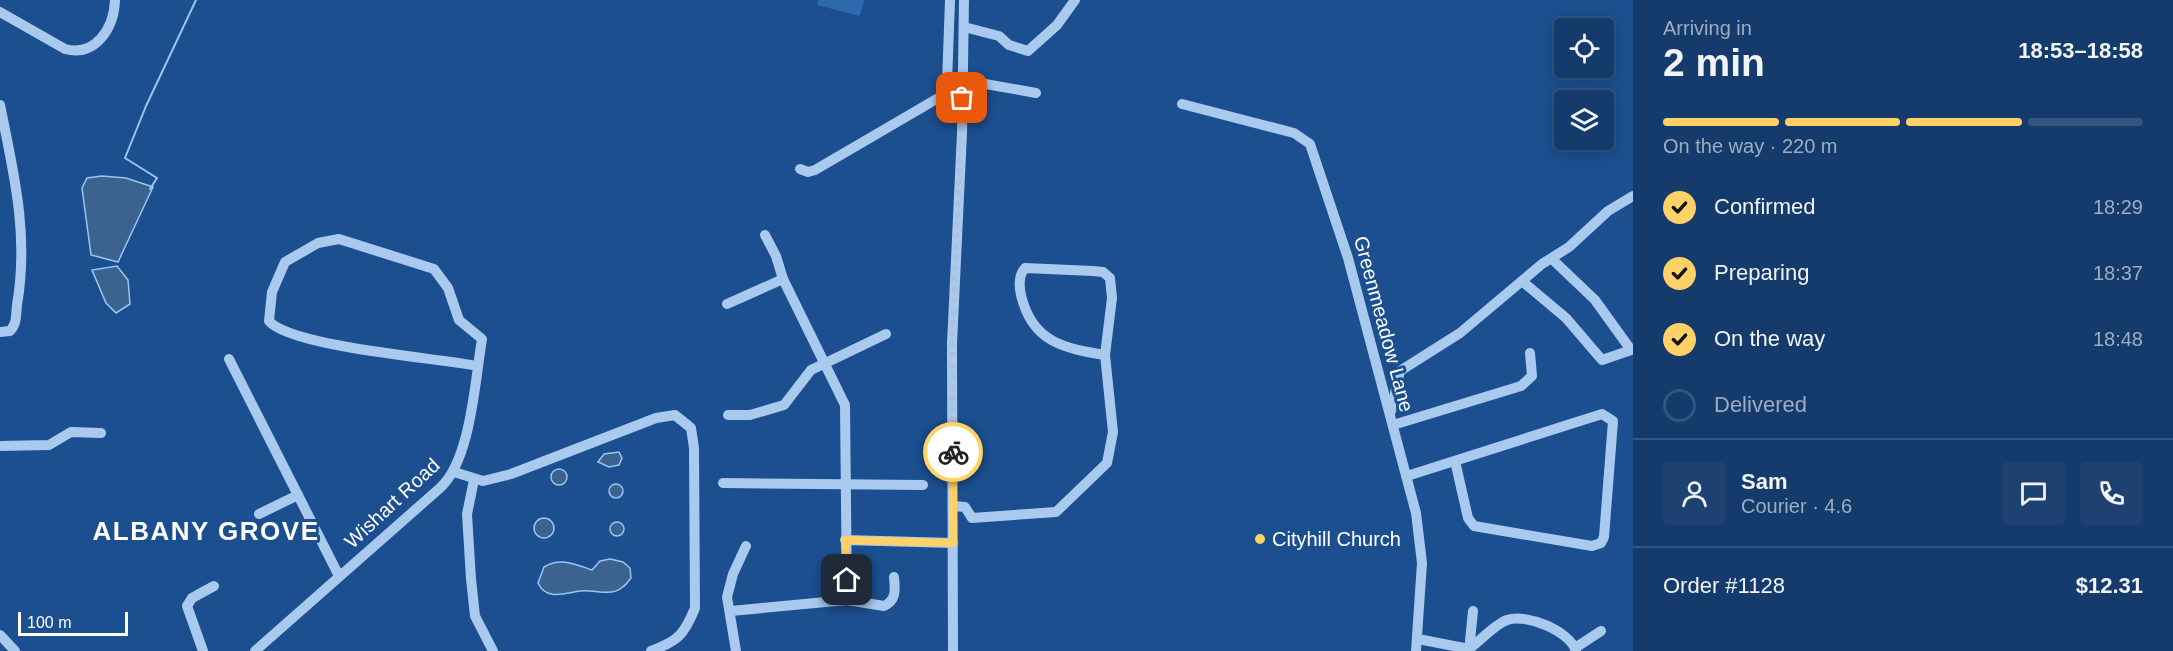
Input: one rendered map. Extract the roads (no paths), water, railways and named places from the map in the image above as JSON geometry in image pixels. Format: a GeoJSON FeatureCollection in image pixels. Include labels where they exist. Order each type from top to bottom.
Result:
{"type":"FeatureCollection","features":[{"type":"Feature","properties":{"kind":"street"},"geometry":{"type":"LineString","coordinates":[[1,14],[65,49],[76,52],[86,50],[99,42],[111,20],[115,0]]}},
{"type":"Feature","properties":{"kind":"street"},"geometry":{"type":"LineString","coordinates":[[800,169],[815,170],[940,97],[947,83],[950,0]]}},
{"type":"Feature","properties":{"kind":"street"},"geometry":{"type":"LineString","coordinates":[[952,651],[952,344],[964,0]]}},
{"type":"Feature","properties":{"kind":"street"},"geometry":{"type":"LineString","coordinates":[[964,27],[999,36],[1009,45],[1028,51],[1057,25],[1075,0]]}},
{"type":"Feature","properties":{"kind":"street"},"geometry":{"type":"LineString","coordinates":[[963,80],[1036,93]]}},
{"type":"Feature","properties":{"kind":"street","name":"Greenmeadow Lane"},"geometry":{"type":"LineString","coordinates":[[1182,104],[1293,133],[1310,144],[1348,258],[1416,513],[1422,562],[1416,651]]}},
{"type":"Feature","properties":{"kind":"street"},"geometry":{"type":"LineString","coordinates":[[0,105],[22,225],[21,281],[15,323],[10,331],[0,332]]}},
{"type":"Feature","properties":{"kind":"street"},"geometry":{"type":"LineString","coordinates":[[1390,413],[1400,371],[1460,333],[1608,211],[1633,196]]}},
{"type":"Feature","properties":{"kind":"street"},"geometry":{"type":"LineString","coordinates":[[765,236],[776,256],[783,279],[845,405],[847,600]]}},
{"type":"Feature","properties":{"kind":"street","name":"Wishart Road"},"geometry":{"type":"LineString","coordinates":[[255,651],[445,483],[454,472],[462,452],[482,339],[459,320],[448,288],[434,269],[348,240],[318,243],[290,257],[281,268],[272,292],[269,321],[282,329],[352,347],[477,366]]}},
{"type":"Feature","properties":{"kind":"street"},"geometry":{"type":"LineString","coordinates":[[1522,281],[1566,318],[1602,360],[1631,350],[1595,300],[1552,259]]}},
{"type":"Feature","properties":{"kind":"street"},"geometry":{"type":"LineString","coordinates":[[953,506],[964,507],[972,518],[1053,513],[1103,468],[1113,442],[1105,355],[1112,298],[1110,278],[1103,272],[1024,268],[1019,279],[1021,296],[1039,333],[1055,343],[1105,355]]}},
{"type":"Feature","properties":{"kind":"street"},"geometry":{"type":"LineString","coordinates":[[727,304],[783,279]]}},
{"type":"Feature","properties":{"kind":"street"},"geometry":{"type":"LineString","coordinates":[[728,415],[750,415],[784,405],[811,370],[886,334]]}},
{"type":"Feature","properties":{"kind":"street"},"geometry":{"type":"LineString","coordinates":[[1393,425],[1521,386],[1532,376],[1530,353]]}},
{"type":"Feature","properties":{"kind":"street"},"geometry":{"type":"LineString","coordinates":[[229,359],[339,576]]}},
{"type":"Feature","properties":{"kind":"street"},"geometry":{"type":"LineString","coordinates":[[1407,477],[1455,461],[1602,414],[1609,416],[1613,421],[1604,537],[1601,543],[1592,546],[1474,526],[1468,518],[1455,461]]}},
{"type":"Feature","properties":{"kind":"street"},"geometry":{"type":"LineString","coordinates":[[454,472],[483,481],[511,474],[656,418],[675,415],[691,428],[694,447],[695,608],[687,629],[672,643],[651,651]]}},
{"type":"Feature","properties":{"kind":"street"},"geometry":{"type":"LineString","coordinates":[[0,446],[49,445],[71,432],[101,433]]}},
{"type":"Feature","properties":{"kind":"street"},"geometry":{"type":"LineString","coordinates":[[474,480],[467,514],[474,607],[475,616],[493,651]]}},
{"type":"Feature","properties":{"kind":"street"},"geometry":{"type":"LineString","coordinates":[[723,483],[923,485]]}},
{"type":"Feature","properties":{"kind":"street"},"geometry":{"type":"LineString","coordinates":[[259,514],[298,495]]}},
{"type":"Feature","properties":{"kind":"street"},"geometry":{"type":"LineString","coordinates":[[845,540],[953,543]]}},
{"type":"Feature","properties":{"kind":"street"},"geometry":{"type":"LineString","coordinates":[[736,651],[727,597],[746,546]]}},
{"type":"Feature","properties":{"kind":"street"},"geometry":{"type":"LineString","coordinates":[[731,611],[847,600],[877,606],[887,605],[895,594],[894,577]]}},
{"type":"Feature","properties":{"kind":"street"},"geometry":{"type":"LineString","coordinates":[[203,651],[187,606],[192,598],[214,586]]}},
{"type":"Feature","properties":{"kind":"street"},"geometry":{"type":"LineString","coordinates":[[1469,650],[1473,611]]}},
{"type":"Feature","properties":{"kind":"street"},"geometry":{"type":"LineString","coordinates":[[1469,650],[1503,622],[1516,619],[1559,630],[1575,649],[1601,631]]}},
{"type":"Feature","properties":{"kind":"street"},"geometry":{"type":"LineString","coordinates":[[0,635],[15,651]]}},
{"type":"Feature","properties":{"kind":"street"},"geometry":{"type":"LineString","coordinates":[[1418,639],[1469,650]]}},
{"type":"Feature","properties":{"kind":"waterway"},"geometry":{"type":"LineString","coordinates":[[150,189],[157,178],[125,158],[146,106],[196,0]]}},
{"type":"Feature","properties":{"kind":"place","name":"Cityhill Church"},"geometry":{"type":"Point","coordinates":[1260,539]}},
{"type":"Feature","properties":{"kind":"district","name":"ALBANY GROVE"},"geometry":{"type":"Point","coordinates":[206,531]}}]}
